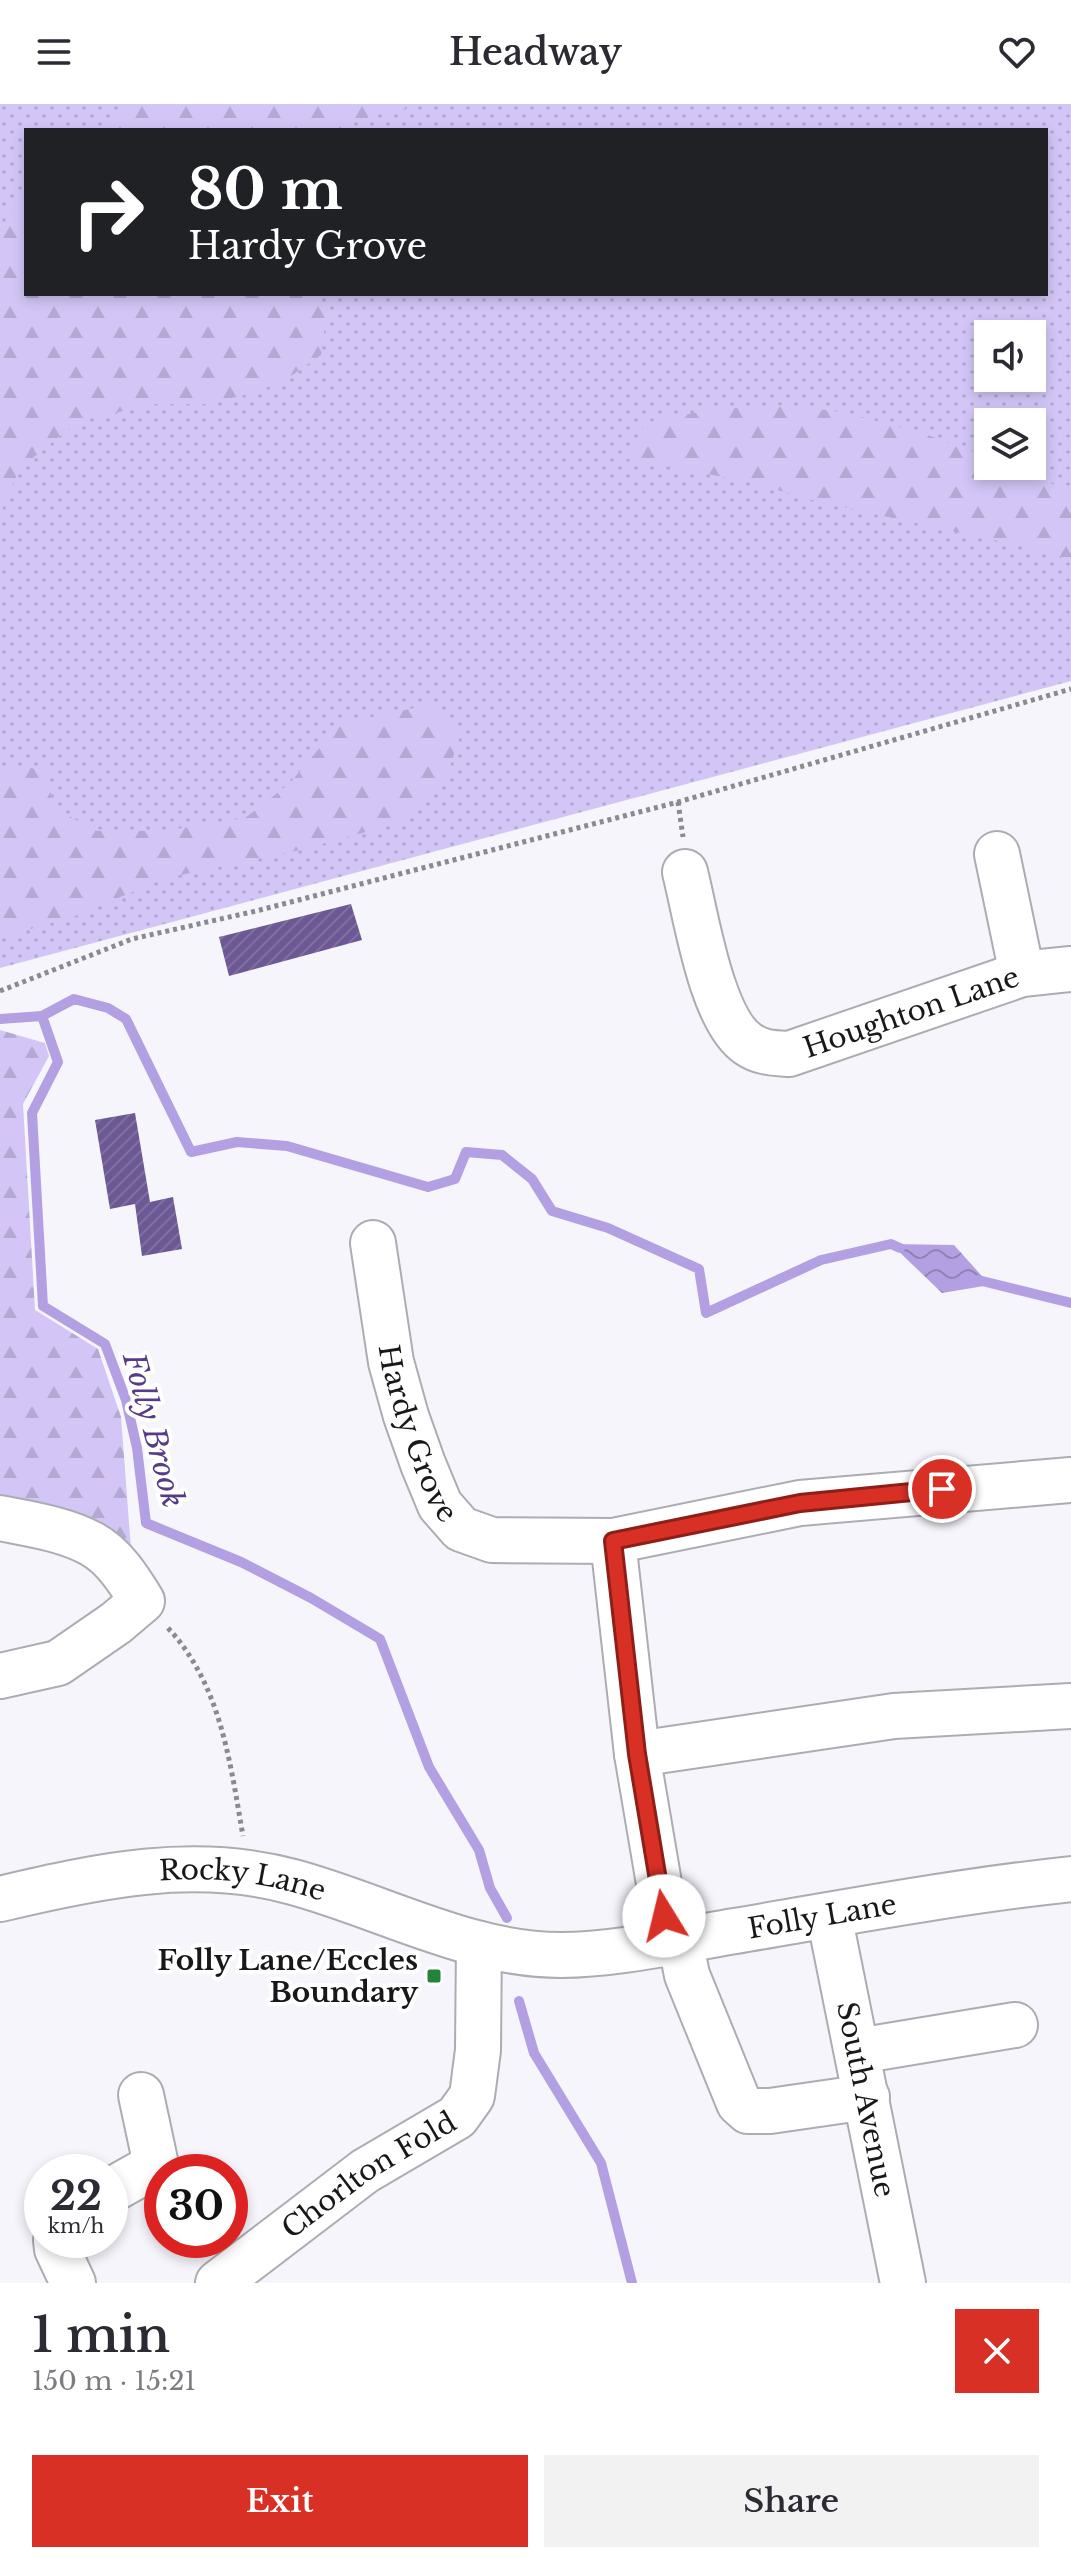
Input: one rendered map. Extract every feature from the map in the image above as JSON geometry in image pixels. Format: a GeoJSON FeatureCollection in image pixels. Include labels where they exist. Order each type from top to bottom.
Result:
{"type":"FeatureCollection","features":[{"type":"Feature","properties":{"kind":"street"},"geometry":{"type":"LineString","coordinates":[[997,854],[1022,974]]}},
{"type":"Feature","properties":{"kind":"street","name":"Houghton Lane"},"geometry":{"type":"LineString","coordinates":[[685,872],[716,996],[728,1022],[746,1043],[765,1052],[789,1054],[1022,974],[1071,969]]}},
{"type":"Feature","properties":{"kind":"street","name":"Hardy Grove"},"geometry":{"type":"LineString","coordinates":[[373,1243],[391,1362],[406,1416],[440,1505],[461,1529],[492,1540],[613,1541],[800,1503],[1071,1480]]}},
{"type":"Feature","properties":{"kind":"street"},"geometry":{"type":"LineString","coordinates":[[0,1518],[49,1529],[93,1544],[124,1572],[142,1601],[58,1663],[0,1676]]}},
{"type":"Feature","properties":{"kind":"street"},"geometry":{"type":"LineString","coordinates":[[613,1541],[637,1754],[674,1941],[739,2103],[748,2111],[770,2111],[867,2097]]}},
{"type":"Feature","properties":{"kind":"street"},"geometry":{"type":"LineString","coordinates":[[637,1754],[894,1716],[1071,1706]]}},
{"type":"Feature","properties":{"kind":"street","name":"Rocky Lane"},"geometry":{"type":"LineString","coordinates":[[0,1899],[131,1872],[211,1869],[290,1881],[479,1944]]}},
{"type":"Feature","properties":{"kind":"street","name":"Folly Lane"},"geometry":{"type":"LineString","coordinates":[[479,1944],[526,1953],[560,1955],[674,1941],[1071,1879]]}},
{"type":"Feature","properties":{"kind":"street","name":"South Avenue"},"geometry":{"type":"LineString","coordinates":[[829,1915],[903,2283]]}},
{"type":"Feature","properties":{"kind":"street","name":"Chorlton Fold"},"geometry":{"type":"LineString","coordinates":[[218,2283],[365,2171],[457,2117],[472,2096],[478,2050],[479,1944]]}},
{"type":"Feature","properties":{"kind":"street"},"geometry":{"type":"LineString","coordinates":[[858,2051],[1015,2025]]}},
{"type":"Feature","properties":{"kind":"street"},"geometry":{"type":"LineString","coordinates":[[141,2095],[154,2154]]}},
{"type":"Feature","properties":{"kind":"street"},"geometry":{"type":"LineString","coordinates":[[61,2258],[73,2283]]}},
{"type":"Feature","properties":{"kind":"path"},"geometry":{"type":"LineString","coordinates":[[0,991],[132,939],[271,907],[678,802],[1071,689]]}},
{"type":"Feature","properties":{"kind":"path"},"geometry":{"type":"LineString","coordinates":[[142,1601],[191,1655],[204,1678],[217,1713],[232,1776],[247,1873]]}},
{"type":"Feature","properties":{"kind":"green space"},"geometry":{"type":"Polygon","coordinates":[[[0,104],[1071,104],[1071,681],[0,968],[0,104]]]}},
{"type":"Feature","properties":{"kind":"green space"},"geometry":{"type":"Polygon","coordinates":[[[132,104],[433,104],[372,116],[342,128],[97,128],[132,104]]]}},
{"type":"Feature","properties":{"kind":"green space"},"geometry":{"type":"Polygon","coordinates":[[[24,188],[24,296],[318,296],[327,311],[321,355],[294,374],[260,391],[208,404],[154,404],[79,421],[20,468],[0,515],[0,237],[5,221],[24,188]]]}},
{"type":"Feature","properties":{"kind":"green space"},"geometry":{"type":"Polygon","coordinates":[[[782,405],[842,412],[919,432],[974,452],[974,480],[1043,480],[1071,492],[1071,557],[1058,557],[1013,544],[815,501],[750,482],[627,459],[645,423],[713,409],[782,405]]]}},
{"type":"Feature","properties":{"kind":"green space"},"geometry":{"type":"Polygon","coordinates":[[[428,705],[460,736],[446,778],[406,821],[300,850],[166,878],[75,916],[0,938],[0,768],[11,765],[49,771],[52,807],[97,831],[164,831],[245,818],[289,784],[340,724],[428,705]]]}},
{"type":"Feature","properties":{"kind":"green space"},"geometry":{"type":"Polygon","coordinates":[[[0,1030],[45,1043],[49,1056],[23,1104],[35,1310],[98,1349],[121,1417],[132,1562],[0,1503],[0,1030]]]}},
{"type":"Feature","properties":{"kind":"water"},"geometry":{"type":"Polygon","coordinates":[[[891,1244],[954,1245],[990,1285],[942,1293],[891,1244]]]}},
{"type":"Feature","properties":{"kind":"building"},"geometry":{"type":"Polygon","coordinates":[[[351,904],[362,940],[229,976],[219,937],[351,904]]]}},
{"type":"Feature","properties":{"kind":"building"},"geometry":{"type":"Polygon","coordinates":[[[135,1113],[150,1202],[173,1197],[182,1249],[142,1256],[135,1204],[110,1209],[95,1120],[135,1113]]]}},
{"type":"Feature","properties":{"kind":"waterway"},"geometry":{"type":"LineString","coordinates":[[42,1016],[74,999],[108,1008],[126,1019],[191,1152],[237,1142],[287,1146],[428,1187],[455,1179],[466,1152],[502,1155],[532,1179],[552,1211],[608,1228],[699,1269],[706,1313],[821,1260],[891,1244],[900,1248]]}},
{"type":"Feature","properties":{"kind":"waterway","name":"Folly Brook"},"geometry":{"type":"LineString","coordinates":[[0,1019],[42,1016],[58,1062],[32,1113],[43,1306],[105,1344],[126,1400],[137,1448],[146,1523],[241,1562],[311,1598],[380,1639],[429,1767],[479,1850],[490,1888],[507,1918]]}},
{"type":"Feature","properties":{"kind":"waterway"},"geometry":{"type":"LineString","coordinates":[[978,1280],[1071,1303]]}},
{"type":"Feature","properties":{"kind":"waterway","name":"Folly Brook"},"geometry":{"type":"LineString","coordinates":[[519,2001],[534,2053],[601,2163],[632,2283]]}},
{"type":"Feature","properties":{"kind":"place","name":"Folly Lane/Eccles Boundary"},"geometry":{"type":"Point","coordinates":[434,1976]}},
{"type":"Feature","properties":{"kind":"route"},"geometry":{"type":"LineString","coordinates":[[664,1916],[637,1754],[613,1541],[800,1503],[942,1489]]}}]}
